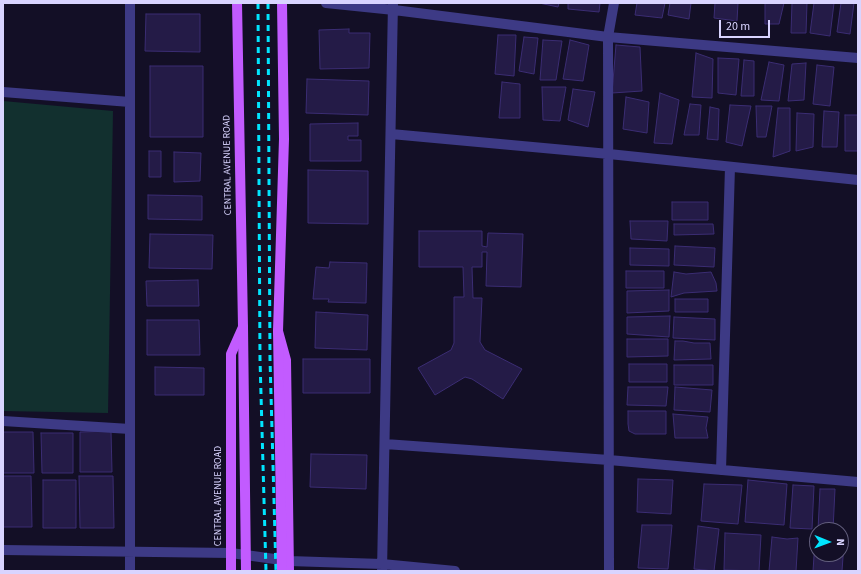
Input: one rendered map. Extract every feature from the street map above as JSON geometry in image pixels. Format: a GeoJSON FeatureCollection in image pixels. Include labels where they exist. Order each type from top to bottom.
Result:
{"type":"FeatureCollection","features":[{"type":"Feature","properties":{"kind":"main road","name":"CENTRAL AVENUE ROAD"},"geometry":{"type":"LineString","coordinates":[[237,3],[246,571]]}},
{"type":"Feature","properties":{"kind":"main road"},"geometry":{"type":"LineString","coordinates":[[282,3],[284,139],[278,331],[282,571]]}},
{"type":"Feature","properties":{"kind":"main road","name":"CENTRAL AVENUE ROAD"},"geometry":{"type":"LineString","coordinates":[[231,571],[231,354],[243,327]]}},
{"type":"Feature","properties":{"kind":"main road"},"geometry":{"type":"LineString","coordinates":[[278,331],[286,360],[289,566]]}},
{"type":"Feature","properties":{"kind":"street"},"geometry":{"type":"LineString","coordinates":[[130,3],[130,571]]}},
{"type":"Feature","properties":{"kind":"street"},"geometry":{"type":"LineString","coordinates":[[326,3],[394,6],[608,37],[858,58]]}},
{"type":"Feature","properties":{"kind":"street"},"geometry":{"type":"LineString","coordinates":[[609,571],[608,37],[614,3]]}},
{"type":"Feature","properties":{"kind":"street"},"geometry":{"type":"LineString","coordinates":[[382,567],[394,6]]}},
{"type":"Feature","properties":{"kind":"street"},"geometry":{"type":"LineString","coordinates":[[3,92],[130,102]]}},
{"type":"Feature","properties":{"kind":"street"},"geometry":{"type":"LineString","coordinates":[[391,134],[730,166],[858,180]]}},
{"type":"Feature","properties":{"kind":"street"},"geometry":{"type":"LineString","coordinates":[[721,470],[730,166]]}},
{"type":"Feature","properties":{"kind":"street"},"geometry":{"type":"LineString","coordinates":[[3,421],[130,429]]}},
{"type":"Feature","properties":{"kind":"street"},"geometry":{"type":"LineString","coordinates":[[385,444],[609,460],[858,482]]}},
{"type":"Feature","properties":{"kind":"street"},"geometry":{"type":"LineString","coordinates":[[3,550],[231,553],[289,566],[382,567],[455,571]]}},
{"type":"Feature","properties":{"kind":"green space"},"geometry":{"type":"Polygon","coordinates":[[[3,101],[113,111],[108,413],[3,411],[3,101]]]}},
{"type":"Feature","properties":{"kind":"building"},"geometry":{"type":"Polygon","coordinates":[[[539,3],[559,3],[558,7],[539,3]]]}},
{"type":"Feature","properties":{"kind":"building"},"geometry":{"type":"Polygon","coordinates":[[[568,3],[600,3],[599,12],[568,9],[568,3]]]}},
{"type":"Feature","properties":{"kind":"building"},"geometry":{"type":"Polygon","coordinates":[[[637,3],[665,3],[662,18],[635,15],[637,3]]]}},
{"type":"Feature","properties":{"kind":"building"},"geometry":{"type":"Polygon","coordinates":[[[670,3],[691,3],[689,19],[668,15],[670,3]]]}},
{"type":"Feature","properties":{"kind":"building"},"geometry":{"type":"Polygon","coordinates":[[[715,3],[738,3],[737,21],[714,18],[715,3]]]}},
{"type":"Feature","properties":{"kind":"building"},"geometry":{"type":"Polygon","coordinates":[[[765,3],[784,3],[779,24],[765,24],[765,3]]]}},
{"type":"Feature","properties":{"kind":"building"},"geometry":{"type":"Polygon","coordinates":[[[792,3],[807,3],[806,33],[791,33],[792,3]]]}},
{"type":"Feature","properties":{"kind":"building"},"geometry":{"type":"Polygon","coordinates":[[[814,3],[834,3],[830,36],[810,33],[814,3]]]}},
{"type":"Feature","properties":{"kind":"building"},"geometry":{"type":"Polygon","coordinates":[[[841,3],[854,3],[850,34],[837,32],[841,3]]]}},
{"type":"Feature","properties":{"kind":"building"},"geometry":{"type":"Polygon","coordinates":[[[146,14],[200,14],[200,52],[145,51],[146,14]]]}},
{"type":"Feature","properties":{"kind":"building"},"geometry":{"type":"Polygon","coordinates":[[[349,29],[349,33],[370,33],[369,68],[320,69],[319,30],[349,29]]]}},
{"type":"Feature","properties":{"kind":"building"},"geometry":{"type":"Polygon","coordinates":[[[498,35],[516,35],[514,76],[495,74],[498,35]]]}},
{"type":"Feature","properties":{"kind":"building"},"geometry":{"type":"Polygon","coordinates":[[[524,37],[538,38],[534,74],[519,71],[524,37]]]}},
{"type":"Feature","properties":{"kind":"building"},"geometry":{"type":"Polygon","coordinates":[[[543,40],[562,41],[556,80],[540,80],[543,40]]]}},
{"type":"Feature","properties":{"kind":"building"},"geometry":{"type":"Polygon","coordinates":[[[570,40],[589,45],[583,81],[563,79],[570,40]]]}},
{"type":"Feature","properties":{"kind":"building"},"geometry":{"type":"Polygon","coordinates":[[[616,45],[640,47],[642,91],[612,93],[616,45]]]}},
{"type":"Feature","properties":{"kind":"building"},"geometry":{"type":"Polygon","coordinates":[[[696,53],[713,59],[712,98],[692,97],[696,53]]]}},
{"type":"Feature","properties":{"kind":"building"},"geometry":{"type":"Polygon","coordinates":[[[718,58],[739,59],[736,95],[718,93],[718,58]]]}},
{"type":"Feature","properties":{"kind":"building"},"geometry":{"type":"Polygon","coordinates":[[[744,60],[754,61],[754,96],[741,96],[744,60]]]}},
{"type":"Feature","properties":{"kind":"building"},"geometry":{"type":"Polygon","coordinates":[[[769,62],[784,65],[779,101],[761,100],[769,62]]]}},
{"type":"Feature","properties":{"kind":"building"},"geometry":{"type":"Polygon","coordinates":[[[806,63],[804,100],[788,101],[792,64],[806,63]]]}},
{"type":"Feature","properties":{"kind":"building"},"geometry":{"type":"Polygon","coordinates":[[[817,65],[834,67],[830,106],[813,104],[817,65]]]}},
{"type":"Feature","properties":{"kind":"building"},"geometry":{"type":"Polygon","coordinates":[[[150,66],[203,66],[203,137],[150,137],[150,66]]]}},
{"type":"Feature","properties":{"kind":"building"},"geometry":{"type":"Polygon","coordinates":[[[307,79],[369,81],[368,115],[306,113],[307,79]]]}},
{"type":"Feature","properties":{"kind":"building"},"geometry":{"type":"Polygon","coordinates":[[[502,82],[520,84],[520,118],[499,118],[502,82]]]}},
{"type":"Feature","properties":{"kind":"building"},"geometry":{"type":"Polygon","coordinates":[[[542,87],[566,87],[560,121],[543,120],[542,87]]]}},
{"type":"Feature","properties":{"kind":"building"},"geometry":{"type":"Polygon","coordinates":[[[573,89],[595,92],[588,127],[568,120],[573,89]]]}},
{"type":"Feature","properties":{"kind":"building"},"geometry":{"type":"Polygon","coordinates":[[[660,93],[679,100],[672,144],[654,143],[660,93]]]}},
{"type":"Feature","properties":{"kind":"building"},"geometry":{"type":"Polygon","coordinates":[[[626,97],[649,102],[647,133],[623,129],[626,97]]]}},
{"type":"Feature","properties":{"kind":"building"},"geometry":{"type":"Polygon","coordinates":[[[690,104],[701,105],[699,135],[684,135],[690,104]]]}},
{"type":"Feature","properties":{"kind":"building"},"geometry":{"type":"Polygon","coordinates":[[[730,105],[751,106],[742,146],[726,142],[730,105]]]}},
{"type":"Feature","properties":{"kind":"building"},"geometry":{"type":"Polygon","coordinates":[[[756,106],[772,106],[766,137],[757,137],[756,106]]]}},
{"type":"Feature","properties":{"kind":"building"},"geometry":{"type":"Polygon","coordinates":[[[710,107],[719,109],[718,140],[707,139],[710,107]]]}},
{"type":"Feature","properties":{"kind":"building"},"geometry":{"type":"Polygon","coordinates":[[[778,108],[790,108],[790,151],[773,157],[778,108]]]}},
{"type":"Feature","properties":{"kind":"building"},"geometry":{"type":"Polygon","coordinates":[[[824,111],[839,112],[837,147],[822,147],[824,111]]]}},
{"type":"Feature","properties":{"kind":"building"},"geometry":{"type":"Polygon","coordinates":[[[797,113],[814,114],[813,147],[796,151],[797,113]]]}},
{"type":"Feature","properties":{"kind":"building"},"geometry":{"type":"Polygon","coordinates":[[[845,115],[858,115],[858,151],[845,151],[845,115]]]}},
{"type":"Feature","properties":{"kind":"building"},"geometry":{"type":"Polygon","coordinates":[[[358,123],[358,136],[348,136],[348,140],[361,140],[361,161],[310,161],[310,124],[358,123]]]}},
{"type":"Feature","properties":{"kind":"building"},"geometry":{"type":"Polygon","coordinates":[[[149,151],[161,151],[161,177],[149,177],[149,151]]]}},
{"type":"Feature","properties":{"kind":"building"},"geometry":{"type":"Polygon","coordinates":[[[174,152],[201,153],[200,181],[174,182],[174,152]]]}},
{"type":"Feature","properties":{"kind":"building"},"geometry":{"type":"Polygon","coordinates":[[[308,170],[368,171],[368,224],[308,223],[308,170]]]}},
{"type":"Feature","properties":{"kind":"building"},"geometry":{"type":"Polygon","coordinates":[[[148,195],[202,196],[202,220],[148,219],[148,195]]]}},
{"type":"Feature","properties":{"kind":"building"},"geometry":{"type":"Polygon","coordinates":[[[672,202],[708,202],[708,220],[672,220],[672,202]]]}},
{"type":"Feature","properties":{"kind":"building"},"geometry":{"type":"Polygon","coordinates":[[[630,221],[668,221],[667,241],[631,239],[630,221]]]}},
{"type":"Feature","properties":{"kind":"building"},"geometry":{"type":"Polygon","coordinates":[[[674,224],[713,224],[714,234],[674,235],[674,224]]]}},
{"type":"Feature","properties":{"kind":"building"},"geometry":{"type":"Polygon","coordinates":[[[419,231],[482,231],[482,246],[487,247],[488,233],[523,234],[521,287],[486,286],[487,252],[482,252],[482,267],[472,267],[473,298],[482,298],[480,342],[485,350],[522,369],[503,399],[472,379],[465,377],[435,395],[418,368],[451,350],[454,343],[454,297],[464,297],[463,267],[419,267],[419,231]]]}},
{"type":"Feature","properties":{"kind":"building"},"geometry":{"type":"Polygon","coordinates":[[[150,234],[213,235],[212,269],[149,268],[150,234]]]}},
{"type":"Feature","properties":{"kind":"building"},"geometry":{"type":"Polygon","coordinates":[[[675,246],[715,248],[714,267],[674,265],[675,246]]]}},
{"type":"Feature","properties":{"kind":"building"},"geometry":{"type":"Polygon","coordinates":[[[630,248],[669,249],[669,266],[630,265],[630,248]]]}},
{"type":"Feature","properties":{"kind":"building"},"geometry":{"type":"Polygon","coordinates":[[[330,262],[367,263],[366,303],[328,302],[329,299],[313,299],[316,267],[329,268],[330,262]]]}},
{"type":"Feature","properties":{"kind":"building"},"geometry":{"type":"Polygon","coordinates":[[[626,271],[664,271],[664,288],[626,288],[626,271]]]}},
{"type":"Feature","properties":{"kind":"building"},"geometry":{"type":"Polygon","coordinates":[[[674,272],[686,274],[711,272],[716,283],[717,291],[684,293],[671,297],[674,272]]]}},
{"type":"Feature","properties":{"kind":"building"},"geometry":{"type":"Polygon","coordinates":[[[198,280],[199,306],[147,306],[146,281],[198,280]]]}},
{"type":"Feature","properties":{"kind":"building"},"geometry":{"type":"Polygon","coordinates":[[[669,290],[669,311],[627,313],[627,291],[669,290]]]}},
{"type":"Feature","properties":{"kind":"building"},"geometry":{"type":"Polygon","coordinates":[[[675,299],[708,299],[708,312],[675,312],[675,299]]]}},
{"type":"Feature","properties":{"kind":"building"},"geometry":{"type":"Polygon","coordinates":[[[316,312],[368,315],[367,350],[315,348],[316,312]]]}},
{"type":"Feature","properties":{"kind":"building"},"geometry":{"type":"Polygon","coordinates":[[[670,316],[669,337],[627,334],[627,317],[670,316]]]}},
{"type":"Feature","properties":{"kind":"building"},"geometry":{"type":"Polygon","coordinates":[[[674,317],[715,319],[715,340],[673,338],[674,317]]]}},
{"type":"Feature","properties":{"kind":"building"},"geometry":{"type":"Polygon","coordinates":[[[147,320],[199,320],[200,355],[147,355],[147,320]]]}},
{"type":"Feature","properties":{"kind":"building"},"geometry":{"type":"Polygon","coordinates":[[[627,339],[668,339],[668,356],[627,357],[627,339]]]}},
{"type":"Feature","properties":{"kind":"building"},"geometry":{"type":"Polygon","coordinates":[[[675,341],[710,343],[711,359],[674,360],[675,341]]]}},
{"type":"Feature","properties":{"kind":"building"},"geometry":{"type":"Polygon","coordinates":[[[303,359],[370,359],[370,393],[303,393],[303,359]]]}},
{"type":"Feature","properties":{"kind":"building"},"geometry":{"type":"Polygon","coordinates":[[[629,364],[667,364],[667,382],[629,382],[629,364]]]}},
{"type":"Feature","properties":{"kind":"building"},"geometry":{"type":"Polygon","coordinates":[[[674,365],[713,365],[713,385],[674,385],[674,365]]]}},
{"type":"Feature","properties":{"kind":"building"},"geometry":{"type":"Polygon","coordinates":[[[155,367],[204,368],[204,395],[155,395],[155,367]]]}},
{"type":"Feature","properties":{"kind":"building"},"geometry":{"type":"Polygon","coordinates":[[[628,387],[668,387],[666,406],[627,405],[628,387]]]}},
{"type":"Feature","properties":{"kind":"building"},"geometry":{"type":"Polygon","coordinates":[[[675,387],[712,390],[710,412],[674,410],[675,387]]]}},
{"type":"Feature","properties":{"kind":"building"},"geometry":{"type":"Polygon","coordinates":[[[628,411],[666,411],[666,434],[635,434],[629,431],[628,411]]]}},
{"type":"Feature","properties":{"kind":"building"},"geometry":{"type":"Polygon","coordinates":[[[673,414],[708,417],[706,428],[708,438],[675,438],[673,414]]]}},
{"type":"Feature","properties":{"kind":"building"},"geometry":{"type":"Polygon","coordinates":[[[111,431],[112,472],[80,472],[80,432],[111,431]]]}},
{"type":"Feature","properties":{"kind":"building"},"geometry":{"type":"Polygon","coordinates":[[[3,432],[33,432],[34,473],[3,473],[3,432]]]}},
{"type":"Feature","properties":{"kind":"building"},"geometry":{"type":"Polygon","coordinates":[[[41,433],[73,433],[73,473],[42,473],[41,433]]]}},
{"type":"Feature","properties":{"kind":"building"},"geometry":{"type":"Polygon","coordinates":[[[311,454],[367,455],[366,489],[310,487],[311,454]]]}},
{"type":"Feature","properties":{"kind":"building"},"geometry":{"type":"Polygon","coordinates":[[[3,476],[31,476],[32,527],[3,527],[3,476]]]}},
{"type":"Feature","properties":{"kind":"building"},"geometry":{"type":"Polygon","coordinates":[[[79,476],[113,476],[114,528],[80,528],[79,476]]]}},
{"type":"Feature","properties":{"kind":"building"},"geometry":{"type":"Polygon","coordinates":[[[638,479],[673,480],[671,514],[637,512],[638,479]]]}},
{"type":"Feature","properties":{"kind":"building"},"geometry":{"type":"Polygon","coordinates":[[[43,480],[76,480],[76,528],[43,528],[43,480]]]}},
{"type":"Feature","properties":{"kind":"building"},"geometry":{"type":"Polygon","coordinates":[[[748,480],[787,484],[784,525],[745,522],[748,480]]]}},
{"type":"Feature","properties":{"kind":"building"},"geometry":{"type":"Polygon","coordinates":[[[704,484],[742,485],[738,524],[701,521],[704,484]]]}},
{"type":"Feature","properties":{"kind":"building"},"geometry":{"type":"Polygon","coordinates":[[[793,485],[814,486],[812,522],[809,522],[809,529],[790,528],[793,485]]]}},
{"type":"Feature","properties":{"kind":"building"},"geometry":{"type":"Polygon","coordinates":[[[820,489],[835,489],[833,522],[818,522],[820,489]]]}},
{"type":"Feature","properties":{"kind":"building"},"geometry":{"type":"Polygon","coordinates":[[[642,525],[672,525],[668,569],[638,568],[642,525]]]}},
{"type":"Feature","properties":{"kind":"building"},"geometry":{"type":"Polygon","coordinates":[[[698,526],[719,529],[714,571],[694,569],[698,526]]]}},
{"type":"Feature","properties":{"kind":"building"},"geometry":{"type":"Polygon","coordinates":[[[725,533],[761,535],[759,571],[724,570],[725,533]]]}},
{"type":"Feature","properties":{"kind":"building"},"geometry":{"type":"Polygon","coordinates":[[[772,537],[787,539],[798,538],[796,571],[769,571],[772,537]]]}},
{"type":"Feature","properties":{"kind":"building"},"geometry":{"type":"Polygon","coordinates":[[[814,562],[843,562],[842,571],[813,571],[814,562]]]}},
{"type":"Feature","properties":{"kind":"railway"},"geometry":{"type":"LineString","coordinates":[[258,3],[260,359],[266,571]]}},
{"type":"Feature","properties":{"kind":"railway"},"geometry":{"type":"LineString","coordinates":[[268,3],[270,359],[276,571]]}}]}
